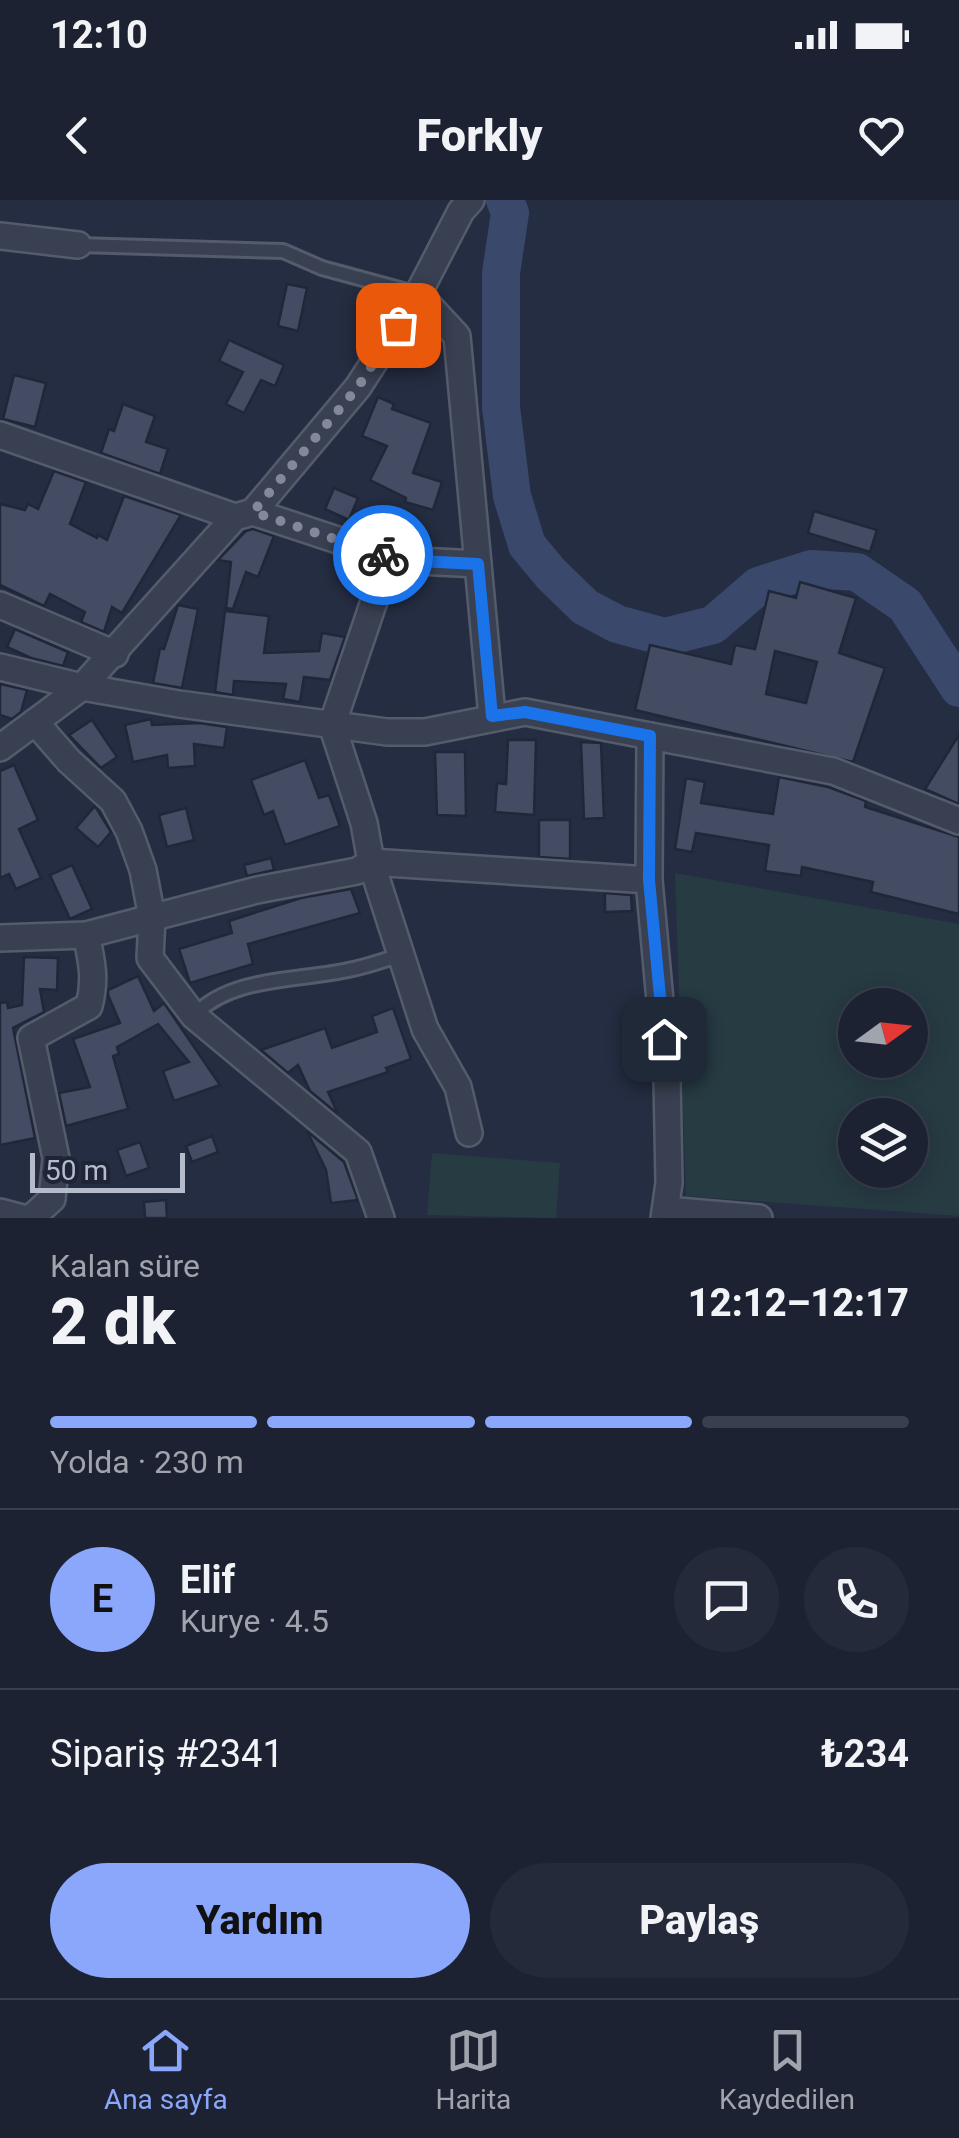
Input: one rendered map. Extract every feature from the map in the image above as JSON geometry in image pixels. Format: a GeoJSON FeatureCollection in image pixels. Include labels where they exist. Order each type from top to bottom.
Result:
{"type":"FeatureCollection","features":[{"type":"Feature","properties":{"kind":"street"},"geometry":{"type":"LineString","coordinates":[[0,748],[82,686],[115,654],[358,387],[418,294],[461,212],[472,200]]}},
{"type":"Feature","properties":{"kind":"street"},"geometry":{"type":"LineString","coordinates":[[0,236],[78,244]]}},
{"type":"Feature","properties":{"kind":"street"},"geometry":{"type":"LineString","coordinates":[[418,294],[457,336],[492,716]]}},
{"type":"Feature","properties":{"kind":"street"},"geometry":{"type":"LineString","coordinates":[[0,436],[389,557],[478,564]]}},
{"type":"Feature","properties":{"kind":"street"},"geometry":{"type":"LineString","coordinates":[[389,557],[332,725],[425,1030],[458,1087],[468,1133]]}},
{"type":"Feature","properties":{"kind":"street"},"geometry":{"type":"LineString","coordinates":[[0,604],[115,654]]}},
{"type":"Feature","properties":{"kind":"street"},"geometry":{"type":"LineString","coordinates":[[0,666],[82,686],[386,732],[425,732],[525,712],[833,772],[959,821]]}},
{"type":"Feature","properties":{"kind":"street"},"geometry":{"type":"LineString","coordinates":[[36,722],[69,761],[112,801],[129,831],[143,870],[152,918],[150,958],[194,1016],[358,1152],[381,1218]]}},
{"type":"Feature","properties":{"kind":"street"},"geometry":{"type":"LineString","coordinates":[[650,736],[649,880],[667,1078],[665,1214],[759,1218]]}},
{"type":"Feature","properties":{"kind":"street"},"geometry":{"type":"LineString","coordinates":[[0,938],[86,935],[257,890],[346,874],[371,862],[649,880]]}},
{"type":"Feature","properties":{"kind":"street"},"geometry":{"type":"LineString","coordinates":[[0,1212],[27,1218],[52,1198],[56,1158],[30,1038],[89,1006],[94,968],[86,935]]}},
{"type":"Feature","properties":{"kind":"lane"},"geometry":{"type":"LineString","coordinates":[[78,244],[284,251],[322,268],[418,294]]}},
{"type":"Feature","properties":{"kind":"lane"},"geometry":{"type":"LineString","coordinates":[[194,1016],[203,1007],[264,982],[348,971],[401,955]]}},
{"type":"Feature","properties":{"kind":"shaded area"},"geometry":{"type":"Polygon","coordinates":[[[675,873],[959,924],[959,1216],[686,1196],[675,873]]]}},
{"type":"Feature","properties":{"kind":"shaded area"},"geometry":{"type":"Polygon","coordinates":[[[432,1153],[560,1163],[556,1218],[427,1215],[432,1153]]]}},
{"type":"Feature","properties":{"kind":"building"},"geometry":{"type":"Polygon","coordinates":[[[287,284],[307,288],[298,331],[278,326],[287,284]]]}},
{"type":"Feature","properties":{"kind":"building"},"geometry":{"type":"Polygon","coordinates":[[[229,340],[284,365],[275,386],[261,380],[244,413],[226,404],[243,372],[219,361],[229,340]]]}},
{"type":"Feature","properties":{"kind":"building"},"geometry":{"type":"Polygon","coordinates":[[[14,375],[46,383],[35,427],[3,419],[14,375]]]}},
{"type":"Feature","properties":{"kind":"building"},"geometry":{"type":"Polygon","coordinates":[[[378,397],[394,404],[392,409],[431,423],[413,473],[442,482],[433,510],[405,502],[406,498],[370,480],[387,446],[362,436],[378,397]]]}},
{"type":"Feature","properties":{"kind":"building"},"geometry":{"type":"Polygon","coordinates":[[[123,404],[155,416],[146,442],[168,449],[160,474],[101,453],[123,404]]]}},
{"type":"Feature","properties":{"kind":"building"},"geometry":{"type":"Polygon","coordinates":[[[54,471],[86,482],[70,524],[97,538],[98,535],[107,540],[124,496],[181,515],[122,613],[112,607],[104,632],[81,622],[85,612],[50,594],[44,606],[0,585],[0,504],[25,510],[28,504],[38,509],[54,471]]]}},
{"type":"Feature","properties":{"kind":"building"},"geometry":{"type":"Polygon","coordinates":[[[334,488],[358,498],[349,520],[325,509],[334,488]]]}},
{"type":"Feature","properties":{"kind":"building"},"geometry":{"type":"Polygon","coordinates":[[[814,511],[877,530],[870,552],[808,533],[814,511]]]}},
{"type":"Feature","properties":{"kind":"building"},"geometry":{"type":"Polygon","coordinates":[[[253,529],[274,536],[258,577],[246,572],[233,609],[226,608],[231,562],[218,560],[246,531],[253,529]]]}},
{"type":"Feature","properties":{"kind":"building"},"geometry":{"type":"Polygon","coordinates":[[[800,582],[856,598],[839,653],[885,668],[853,762],[635,710],[650,645],[731,664],[735,645],[755,649],[769,591],[796,598],[800,582]],[[775,651],[766,694],[806,703],[817,662],[775,651]]]}},
{"type":"Feature","properties":{"kind":"building"},"geometry":{"type":"Polygon","coordinates":[[[178,605],[198,609],[182,688],[153,683],[160,648],[164,649],[178,605]]]}},
{"type":"Feature","properties":{"kind":"building"},"geometry":{"type":"Polygon","coordinates":[[[225,611],[269,616],[264,653],[319,651],[322,633],[345,637],[330,680],[304,677],[300,702],[283,699],[286,684],[234,681],[233,695],[215,692],[225,611]]]}},
{"type":"Feature","properties":{"kind":"building"},"geometry":{"type":"Polygon","coordinates":[[[15,629],[68,652],[63,666],[7,647],[15,629]]]}},
{"type":"Feature","properties":{"kind":"building"},"geometry":{"type":"Polygon","coordinates":[[[0,684],[27,690],[21,712],[12,719],[0,715],[0,684]]]}},
{"type":"Feature","properties":{"kind":"building"},"geometry":{"type":"Polygon","coordinates":[[[151,719],[152,725],[199,723],[227,727],[224,748],[194,744],[195,766],[168,768],[167,755],[133,762],[125,725],[151,719]]]}},
{"type":"Feature","properties":{"kind":"building"},"geometry":{"type":"Polygon","coordinates":[[[92,720],[117,757],[101,768],[69,735],[92,720]]]}},
{"type":"Feature","properties":{"kind":"building"},"geometry":{"type":"Polygon","coordinates":[[[959,735],[959,804],[925,789],[959,735]]]}},
{"type":"Feature","properties":{"kind":"building"},"geometry":{"type":"Polygon","coordinates":[[[508,740],[536,740],[534,815],[495,812],[497,783],[506,784],[508,740]]]}},
{"type":"Feature","properties":{"kind":"building"},"geometry":{"type":"Polygon","coordinates":[[[581,742],[601,743],[604,818],[584,819],[581,742]]]}},
{"type":"Feature","properties":{"kind":"building"},"geometry":{"type":"Polygon","coordinates":[[[435,752],[465,752],[466,816],[437,815],[435,752]]]}},
{"type":"Feature","properties":{"kind":"building"},"geometry":{"type":"Polygon","coordinates":[[[305,760],[319,798],[329,795],[340,826],[285,845],[273,811],[264,815],[251,780],[305,760]]]}},
{"type":"Feature","properties":{"kind":"building"},"geometry":{"type":"Polygon","coordinates":[[[14,765],[38,820],[19,829],[41,878],[16,889],[9,874],[0,878],[0,771],[14,765]]]}},
{"type":"Feature","properties":{"kind":"building"},"geometry":{"type":"Polygon","coordinates":[[[779,777],[828,787],[866,801],[865,807],[959,837],[959,914],[871,892],[873,882],[802,867],[801,876],[765,871],[769,845],[696,833],[692,852],[675,849],[686,778],[705,782],[701,803],[773,814],[779,777]]]}},
{"type":"Feature","properties":{"kind":"building"},"geometry":{"type":"Polygon","coordinates":[[[95,806],[111,832],[98,847],[76,828],[95,806]]]}},
{"type":"Feature","properties":{"kind":"building"},"geometry":{"type":"Polygon","coordinates":[[[186,808],[194,840],[167,847],[159,815],[186,808]]]}},
{"type":"Feature","properties":{"kind":"building"},"geometry":{"type":"Polygon","coordinates":[[[539,820],[570,820],[570,859],[539,857],[539,820]]]}},
{"type":"Feature","properties":{"kind":"building"},"geometry":{"type":"Polygon","coordinates":[[[271,858],[274,870],[247,876],[244,865],[271,858]]]}},
{"type":"Feature","properties":{"kind":"building"},"geometry":{"type":"Polygon","coordinates":[[[72,865],[92,909],[70,919],[50,875],[72,865]]]}},
{"type":"Feature","properties":{"kind":"building"},"geometry":{"type":"Polygon","coordinates":[[[351,889],[360,913],[248,944],[253,964],[190,983],[179,949],[232,933],[229,921],[301,898],[351,889]]]}},
{"type":"Feature","properties":{"kind":"building"},"geometry":{"type":"Polygon","coordinates":[[[605,893],[631,895],[632,911],[605,912],[605,893]]]}},
{"type":"Feature","properties":{"kind":"building"},"geometry":{"type":"Polygon","coordinates":[[[24,957],[58,958],[57,990],[40,989],[44,1012],[13,1028],[35,1138],[0,1145],[0,1003],[7,1002],[8,1008],[22,1005],[24,957]]]}},
{"type":"Feature","properties":{"kind":"building"},"geometry":{"type":"Polygon","coordinates":[[[138,976],[154,1011],[164,1003],[220,1085],[174,1101],[163,1071],[189,1062],[158,1024],[117,1047],[119,1054],[113,1056],[128,1109],[66,1126],[59,1093],[90,1087],[73,1039],[120,1023],[108,990],[138,976]]]}},
{"type":"Feature","properties":{"kind":"building"},"geometry":{"type":"Polygon","coordinates":[[[393,1008],[411,1059],[386,1068],[388,1072],[328,1092],[338,1114],[310,1091],[298,1065],[288,1073],[261,1050],[325,1028],[332,1048],[377,1032],[372,1016],[393,1008]]]}},
{"type":"Feature","properties":{"kind":"building"},"geometry":{"type":"Polygon","coordinates":[[[307,1131],[344,1162],[358,1200],[331,1203],[326,1170],[307,1131]]]}},
{"type":"Feature","properties":{"kind":"building"},"geometry":{"type":"Polygon","coordinates":[[[212,1136],[218,1152],[192,1162],[186,1146],[212,1136]]]}},
{"type":"Feature","properties":{"kind":"building"},"geometry":{"type":"Polygon","coordinates":[[[140,1142],[149,1168],[126,1176],[117,1150],[140,1142]]]}},
{"type":"Feature","properties":{"kind":"building"},"geometry":{"type":"Polygon","coordinates":[[[166,1200],[167,1218],[145,1218],[144,1202],[166,1200]]]}},
{"type":"Feature","properties":{"kind":"waterway"},"geometry":{"type":"LineString","coordinates":[[505,200],[510,213],[501,273],[501,407],[512,496],[527,545],[551,574],[585,607],[617,624],[665,637],[713,625],[758,586],[811,569],[857,572],[905,605],[959,688]]}},
{"type":"Feature","properties":{"kind":"way so far"},"geometry":{"type":"LineString","coordinates":[[383,555],[253,512],[358,387],[398,325]]}},
{"type":"Feature","properties":{"kind":"route"},"geometry":{"type":"LineString","coordinates":[[383,555],[398,560],[478,564],[492,716],[525,712],[650,736],[649,880],[664,1039]]}}]}
